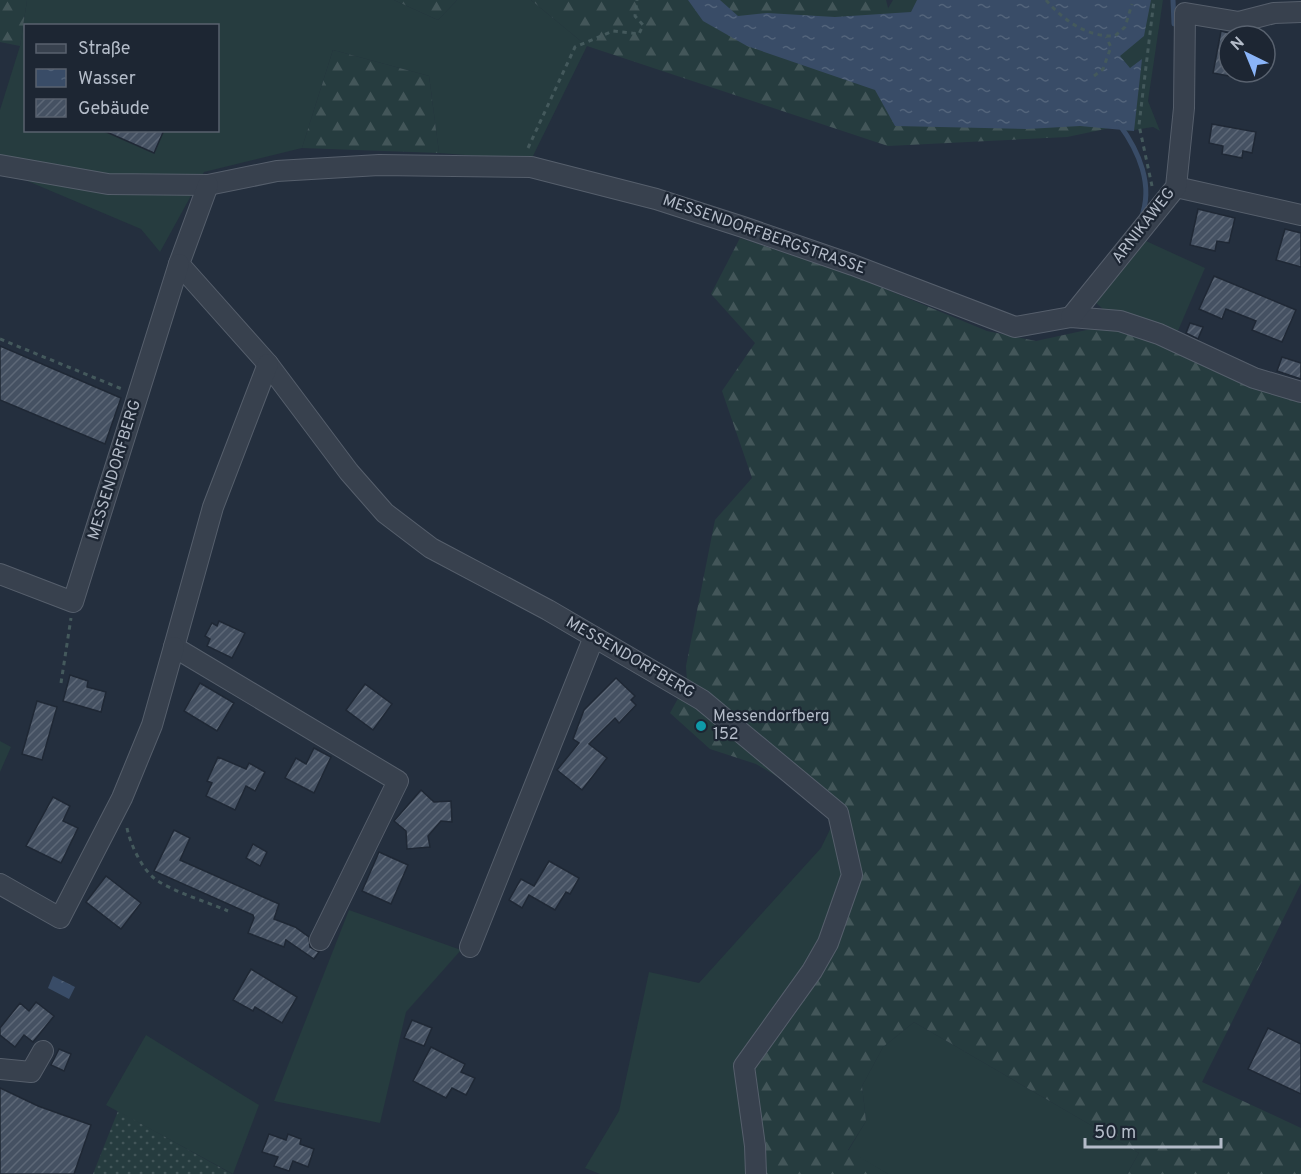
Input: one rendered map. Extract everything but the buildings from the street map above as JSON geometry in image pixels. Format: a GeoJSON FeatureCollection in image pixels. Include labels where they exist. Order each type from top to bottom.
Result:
{"type":"FeatureCollection","features":[{"type":"Feature","properties":{"kind":"street","name":"ARNIKAWEG"},"geometry":{"type":"LineString","coordinates":[[1071,317],[1176,187],[1184,108],[1185,13],[1239,22],[1274,13],[1301,12]]}},
{"type":"Feature","properties":{"kind":"street"},"geometry":{"type":"LineString","coordinates":[[0,165],[108,184],[208,185]]}},
{"type":"Feature","properties":{"kind":"street","name":"MESSENDORFBERGSTRASSE"},"geometry":{"type":"LineString","coordinates":[[208,185],[277,171],[379,165],[531,167],[656,199],[710,216],[853,265],[1015,327],[1071,317],[1120,321],[1159,334],[1254,378],[1301,392]]}},
{"type":"Feature","properties":{"kind":"street","name":"MESSENDORFBERG"},"geometry":{"type":"LineString","coordinates":[[73,602],[179,264],[208,185]]}},
{"type":"Feature","properties":{"kind":"street"},"geometry":{"type":"LineString","coordinates":[[1176,187],[1301,215]]}},
{"type":"Feature","properties":{"kind":"street","name":"MESSENDORFBERG"},"geometry":{"type":"LineString","coordinates":[[179,264],[268,364],[349,472],[386,513],[432,548],[594,637],[702,700],[838,813],[852,875],[828,943],[812,971],[744,1066],[755,1146],[756,1174]]}},
{"type":"Feature","properties":{"kind":"street"},"geometry":{"type":"LineString","coordinates":[[0,884],[60,918],[122,798],[152,725],[213,507],[268,364]]}},
{"type":"Feature","properties":{"kind":"street"},"geometry":{"type":"LineString","coordinates":[[0,574],[73,602]]}},
{"type":"Feature","properties":{"kind":"street"},"geometry":{"type":"LineString","coordinates":[[470,947],[594,637]]}},
{"type":"Feature","properties":{"kind":"street"},"geometry":{"type":"LineString","coordinates":[[174,647],[398,780],[320,940]]}},
{"type":"Feature","properties":{"kind":"street"},"geometry":{"type":"LineString","coordinates":[[0,1069],[31,1072],[43,1051]]}},
{"type":"Feature","properties":{"kind":"path"},"geometry":{"type":"LineString","coordinates":[[519,167],[575,46],[613,31],[639,33],[643,25],[635,16],[637,0]]}},
{"type":"Feature","properties":{"kind":"path"},"geometry":{"type":"LineString","coordinates":[[1046,0],[1057,13],[1074,24],[1089,33],[1106,36],[1115,36],[1125,27],[1132,4]]}},
{"type":"Feature","properties":{"kind":"path"},"geometry":{"type":"LineString","coordinates":[[1154,0],[1139,125],[1151,177],[1154,215]]}},
{"type":"Feature","properties":{"kind":"path"},"geometry":{"type":"LineString","coordinates":[[1094,76],[1102,69],[1111,47],[1106,36]]}},
{"type":"Feature","properties":{"kind":"path"},"geometry":{"type":"LineString","coordinates":[[0,339],[122,389],[143,380]]}},
{"type":"Feature","properties":{"kind":"path"},"geometry":{"type":"LineString","coordinates":[[61,683],[73,602]]}},
{"type":"Feature","properties":{"kind":"path"},"geometry":{"type":"LineString","coordinates":[[122,798],[129,837],[156,880],[228,911]]}},
{"type":"Feature","properties":{"kind":"green space"},"geometry":{"type":"Polygon","coordinates":[[[0,0],[27,0],[20,46],[0,42],[0,0]]]}},
{"type":"Feature","properties":{"kind":"green space"},"geometry":{"type":"Polygon","coordinates":[[[27,0],[394,0],[438,20],[457,0],[531,0],[587,46],[531,160],[439,153],[429,76],[333,50],[302,148],[204,172],[160,252],[141,229],[18,177],[0,174],[0,110],[20,46],[27,0]]]}},
{"type":"Feature","properties":{"kind":"green space"},"geometry":{"type":"Polygon","coordinates":[[[394,0],[457,0],[438,20],[394,0]]]}},
{"type":"Feature","properties":{"kind":"green space"},"geometry":{"type":"Polygon","coordinates":[[[531,0],[886,0],[895,36],[1128,131],[1115,127],[1067,137],[888,146],[587,46],[531,0]]]}},
{"type":"Feature","properties":{"kind":"green space"},"geometry":{"type":"Polygon","coordinates":[[[893,0],[1163,0],[1148,101],[1160,131],[1153,127],[1128,131],[895,36],[887,10],[893,0]]]}},
{"type":"Feature","properties":{"kind":"green space"},"geometry":{"type":"Polygon","coordinates":[[[333,50],[429,76],[439,153],[302,148],[333,50]]]}},
{"type":"Feature","properties":{"kind":"green space"},"geometry":{"type":"Polygon","coordinates":[[[740,238],[849,274],[987,331],[1036,341],[1105,326],[1178,348],[1301,397],[1301,883],[1202,1082],[1301,1128],[1301,1174],[1127,1174],[1139,1153],[914,1022],[883,1047],[862,1086],[866,1121],[848,1150],[888,1174],[756,1174],[744,1066],[793,996],[852,875],[838,813],[756,764],[710,749],[670,713],[687,682],[686,666],[715,520],[752,478],[722,391],[755,343],[711,294],[740,238]]]}},
{"type":"Feature","properties":{"kind":"green space"},"geometry":{"type":"Polygon","coordinates":[[[1146,241],[1205,268],[1177,333],[1136,317],[1103,309],[1096,303],[1146,241]]]}},
{"type":"Feature","properties":{"kind":"green space"},"geometry":{"type":"Polygon","coordinates":[[[0,741],[11,747],[0,772],[0,741]]]}},
{"type":"Feature","properties":{"kind":"green space"},"geometry":{"type":"Polygon","coordinates":[[[838,813],[852,875],[756,1174],[600,1174],[585,1168],[619,1111],[649,972],[699,983],[821,848],[838,813]]]}},
{"type":"Feature","properties":{"kind":"green space"},"geometry":{"type":"Polygon","coordinates":[[[349,910],[461,950],[406,1012],[380,1123],[274,1101],[349,910]]]}},
{"type":"Feature","properties":{"kind":"green space"},"geometry":{"type":"Polygon","coordinates":[[[914,1022],[1139,1153],[1127,1174],[888,1174],[848,1151],[866,1121],[862,1086],[883,1047],[914,1022]]]}},
{"type":"Feature","properties":{"kind":"green space"},"geometry":{"type":"Polygon","coordinates":[[[146,1035],[259,1105],[233,1174],[106,1105],[146,1035]]]}},
{"type":"Feature","properties":{"kind":"green space"},"geometry":{"type":"Polygon","coordinates":[[[118,1111],[232,1174],[93,1174],[118,1111]]]}},
{"type":"Feature","properties":{"kind":"water"},"geometry":{"type":"Polygon","coordinates":[[[688,0],[720,0],[738,16],[767,13],[835,17],[911,12],[917,0],[1151,0],[1144,36],[1120,56],[1130,68],[1142,59],[1134,131],[1080,126],[1027,129],[895,126],[875,90],[747,46],[703,21],[688,0]]]}},
{"type":"Feature","properties":{"kind":"water"},"geometry":{"type":"Polygon","coordinates":[[[53,976],[75,987],[69,999],[48,988],[53,976]]]}},
{"type":"Feature","properties":{"kind":"waterway"},"geometry":{"type":"LineString","coordinates":[[1173,0],[1174,24]]}},
{"type":"Feature","properties":{"kind":"waterway"},"geometry":{"type":"LineString","coordinates":[[1119,124],[1133,146],[1145,181],[1145,206],[1141,218]]}},
{"type":"Feature","properties":{"kind":"place","name":"Messendorfberg 152"},"geometry":{"type":"Point","coordinates":[701,726]}}]}
